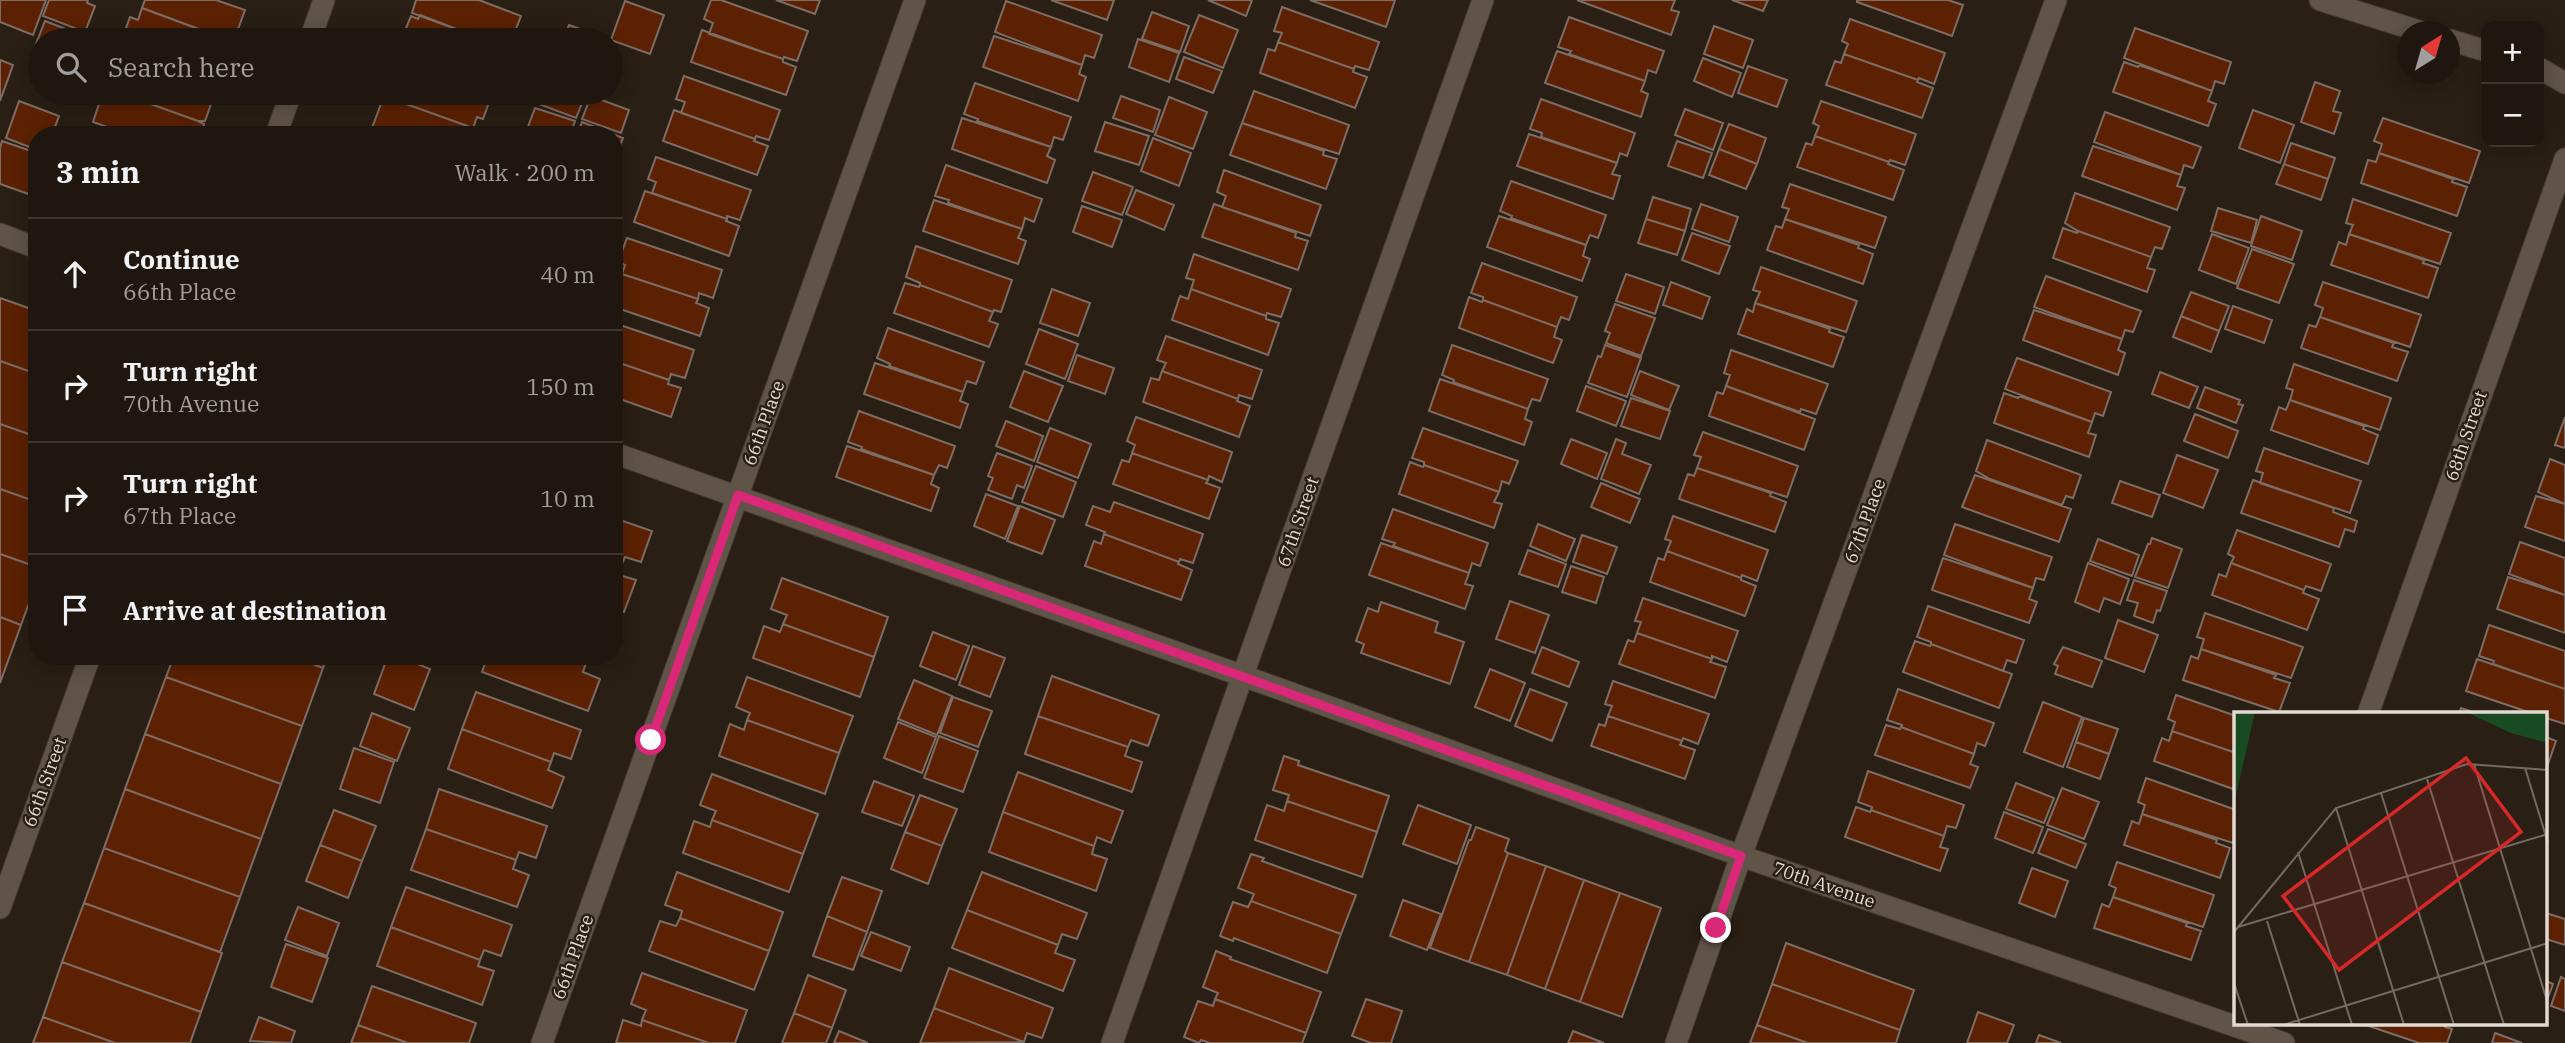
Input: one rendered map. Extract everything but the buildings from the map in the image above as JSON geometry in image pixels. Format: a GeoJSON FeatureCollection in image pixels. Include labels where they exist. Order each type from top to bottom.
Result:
{"type":"FeatureCollection","features":[{"type":"Feature","properties":{"kind":"street"},"geometry":{"type":"LineString","coordinates":[[314,28],[324,0]]}},
{"type":"Feature","properties":{"kind":"street","name":"66th Place"},"geometry":{"type":"LineString","coordinates":[[542,1043],[915,0]]}},
{"type":"Feature","properties":{"kind":"street","name":"67th Street"},"geometry":{"type":"LineString","coordinates":[[1112,1043],[1483,0]]}},
{"type":"Feature","properties":{"kind":"street","name":"67th Place"},"geometry":{"type":"LineString","coordinates":[[1676,1043],[1741,856],[2056,0]]}},
{"type":"Feature","properties":{"kind":"street"},"geometry":{"type":"LineString","coordinates":[[2320,0],[2397,24]]}},
{"type":"Feature","properties":{"kind":"street"},"geometry":{"type":"LineString","coordinates":[[2460,43],[2481,50]]}},
{"type":"Feature","properties":{"kind":"street"},"geometry":{"type":"LineString","coordinates":[[2544,71],[2565,83]]}},
{"type":"Feature","properties":{"kind":"street"},"geometry":{"type":"LineString","coordinates":[[279,126],[287,105]]}},
{"type":"Feature","properties":{"kind":"street","name":"68th Street"},"geometry":{"type":"LineString","coordinates":[[2369,712],[2565,159]]}},
{"type":"Feature","properties":{"kind":"street"},"geometry":{"type":"LineString","coordinates":[[0,234],[28,245]]}},
{"type":"Feature","properties":{"kind":"street","name":"70th Avenue"},"geometry":{"type":"LineString","coordinates":[[623,456],[1741,856],[2234,1026]]}},
{"type":"Feature","properties":{"kind":"street","name":"66th Street"},"geometry":{"type":"LineString","coordinates":[[0,908],[87,665]]}},
{"type":"Feature","properties":{"kind":"street","name":"70th Avenue"},"geometry":{"type":"LineString","coordinates":[[2235,1026],[2284,1043]]}},
{"type":"Feature","properties":{"kind":"route"},"geometry":{"type":"LineString","coordinates":[[651,740],[738,495],[1741,856],[1716,928]]}}]}
